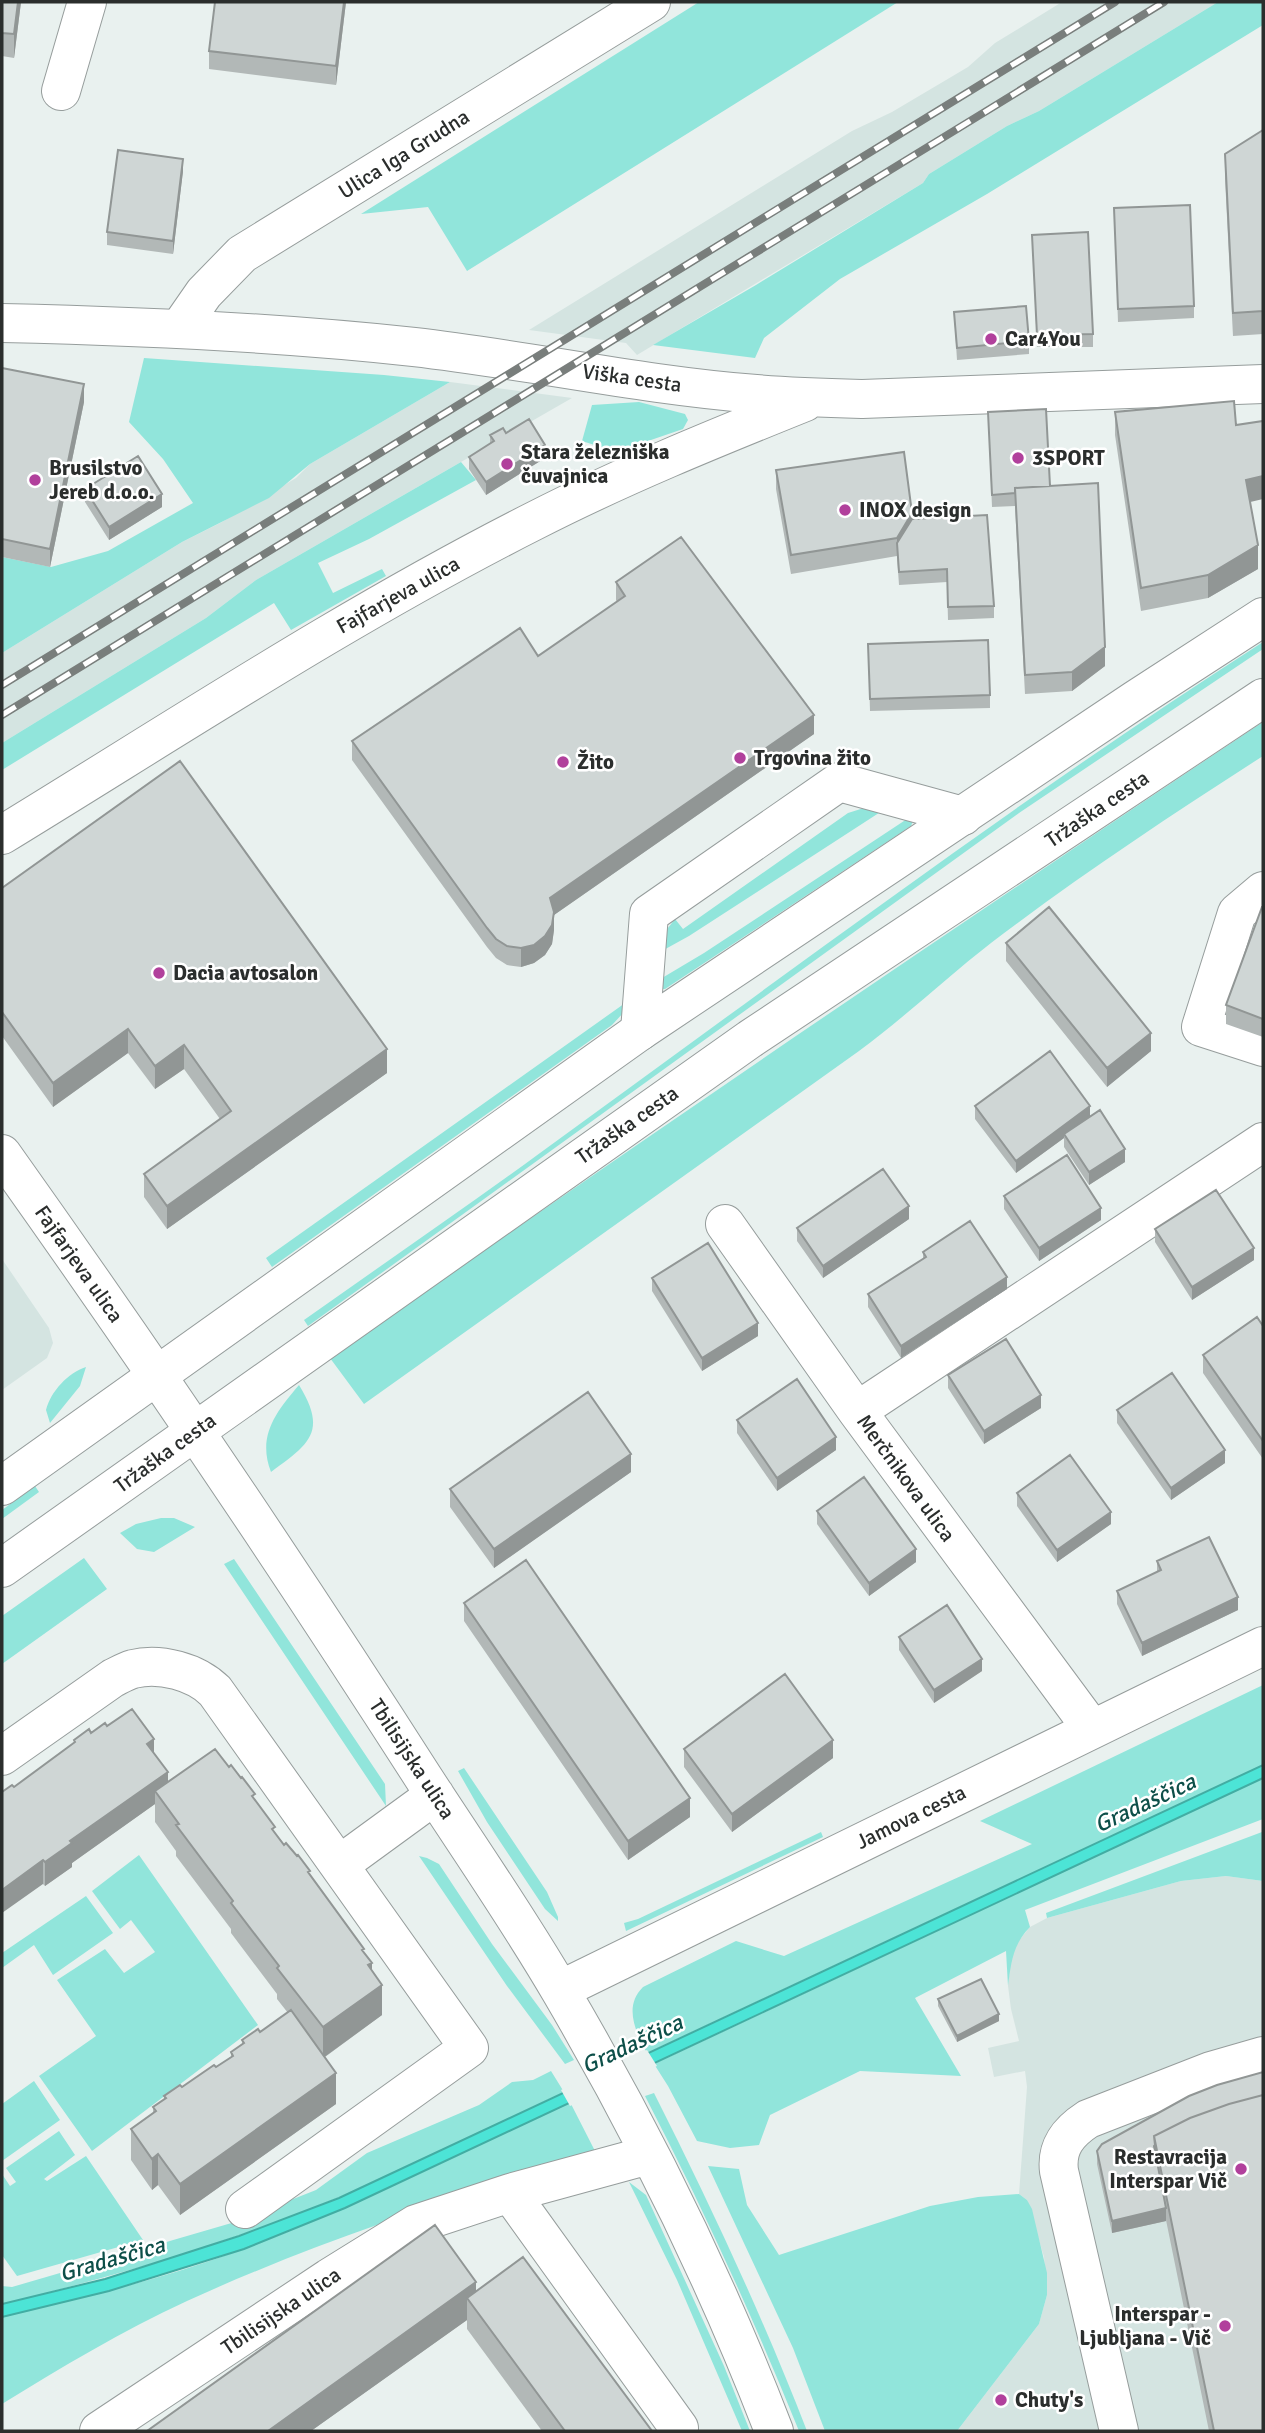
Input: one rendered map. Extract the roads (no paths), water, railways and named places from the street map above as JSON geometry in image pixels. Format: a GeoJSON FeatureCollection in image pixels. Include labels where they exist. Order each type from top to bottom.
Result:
{"type":"FeatureCollection","features":[{"type":"Feature","properties":{"kind":"street"},"geometry":{"type":"LineString","coordinates":[[61,91],[87,2]]}},
{"type":"Feature","properties":{"kind":"street","name":"Ulica Iga Grudna"},"geometry":{"type":"LineString","coordinates":[[179,329],[204,293],[243,254],[651,2]]}},
{"type":"Feature","properties":{"kind":"street","name":"Viška cesta"},"geometry":{"type":"LineString","coordinates":[[2,323],[179,329],[322,338],[414,347],[703,388],[816,398],[875,399],[1263,384]]}},
{"type":"Feature","properties":{"kind":"street","name":"Fajfarjeva ulica"},"geometry":{"type":"LineString","coordinates":[[2,835],[333,631],[532,522],[611,483],[816,398]]}},
{"type":"Feature","properties":{"kind":"street"},"geometry":{"type":"LineString","coordinates":[[2,1486],[640,1031],[1263,617]]}},
{"type":"Feature","properties":{"kind":"street","name":"Tržaška cesta"},"geometry":{"type":"LineString","coordinates":[[2,1568],[750,1039],[1263,698]]}},
{"type":"Feature","properties":{"kind":"street"},"geometry":{"type":"LineString","coordinates":[[640,1031],[649,914],[839,782],[963,816]]}},
{"type":"Feature","properties":{"kind":"street"},"geometry":{"type":"LineString","coordinates":[[1263,891],[1237,914],[1201,1027],[1263,1047]]}},
{"type":"Feature","properties":{"kind":"street"},"geometry":{"type":"LineString","coordinates":[[857,1411],[1263,1142]]}},
{"type":"Feature","properties":{"kind":"street","name":"Fajfarjeva ulica"},"geometry":{"type":"LineString","coordinates":[[2,1154],[156,1376]]}},
{"type":"Feature","properties":{"kind":"street","name":"Merčnikova ulica"},"geometry":{"type":"LineString","coordinates":[[725,1224],[857,1411],[1092,1729]]}},
{"type":"Feature","properties":{"kind":"street","name":"Tbilisijska ulica"},"geometry":{"type":"LineString","coordinates":[[156,1376],[343,1651],[560,1990],[624,2106],[708,2273],[774,2431]]}},
{"type":"Feature","properties":{"kind":"street","name":"Jamova cesta"},"geometry":{"type":"LineString","coordinates":[[560,1990],[1263,1646]]}},
{"type":"Feature","properties":{"kind":"street"},"geometry":{"type":"LineString","coordinates":[[2,1756],[113,1678],[134,1669],[151,1668],[192,1675],[207,1683],[469,2048],[245,2208]]}},
{"type":"Feature","properties":{"kind":"street"},"geometry":{"type":"LineString","coordinates":[[339,1865],[435,1796]]}},
{"type":"Feature","properties":{"kind":"street"},"geometry":{"type":"LineString","coordinates":[[1119,2431],[1062,2183],[1058,2160],[1060,2151],[1067,2136],[1088,2119],[1211,2071],[1263,2056]]}},
{"type":"Feature","properties":{"kind":"street","name":"Tbilisijska ulica"},"geometry":{"type":"LineString","coordinates":[[99,2431],[329,2278],[416,2224],[510,2193],[649,2155]]}},
{"type":"Feature","properties":{"kind":"street"},"geometry":{"type":"LineString","coordinates":[[510,2193],[679,2428]]}},
{"type":"Feature","properties":{"kind":"railway"},"geometry":{"type":"LineString","coordinates":[[2,685],[1115,2]]}},
{"type":"Feature","properties":{"kind":"railway"},"geometry":{"type":"LineString","coordinates":[[2,715],[1164,2]]}},
{"type":"Feature","properties":{"kind":"place","name":"Car4You"},"geometry":{"type":"Point","coordinates":[991,339]}},
{"type":"Feature","properties":{"kind":"place","name":"3SPORT"},"geometry":{"type":"Point","coordinates":[1018,458]}},
{"type":"Feature","properties":{"kind":"place","name":"Stara železniška čuvajnica"},"geometry":{"type":"Point","coordinates":[507,464]}},
{"type":"Feature","properties":{"kind":"place","name":"Brusilstvo Jereb d.o.o."},"geometry":{"type":"Point","coordinates":[35,480]}},
{"type":"Feature","properties":{"kind":"place","name":"INOX design"},"geometry":{"type":"Point","coordinates":[845,510]}},
{"type":"Feature","properties":{"kind":"place","name":"Trgovina žito"},"geometry":{"type":"Point","coordinates":[740,758]}},
{"type":"Feature","properties":{"kind":"place","name":"Žito"},"geometry":{"type":"Point","coordinates":[563,762]}},
{"type":"Feature","properties":{"kind":"place","name":"Dacia avtosalon"},"geometry":{"type":"Point","coordinates":[159,973]}},
{"type":"Feature","properties":{"kind":"place","name":"Restavracija Interspar Vič"},"geometry":{"type":"Point","coordinates":[1241,2169]}},
{"type":"Feature","properties":{"kind":"place","name":"Interspar - Ljubljana - Vič"},"geometry":{"type":"Point","coordinates":[1225,2326]}},
{"type":"Feature","properties":{"kind":"place","name":"Chuty's"},"geometry":{"type":"Point","coordinates":[1001,2400]}},
{"type":"Feature","properties":{"kind":"water label","name":"Gradaščica"},"geometry":{"type":"Point","coordinates":[1145,1803]}},
{"type":"Feature","properties":{"kind":"water label","name":"Gradaščica"},"geometry":{"type":"Point","coordinates":[632,2044]}},
{"type":"Feature","properties":{"kind":"water label","name":"Gradaščica"},"geometry":{"type":"Point","coordinates":[112,2259]}}]}
